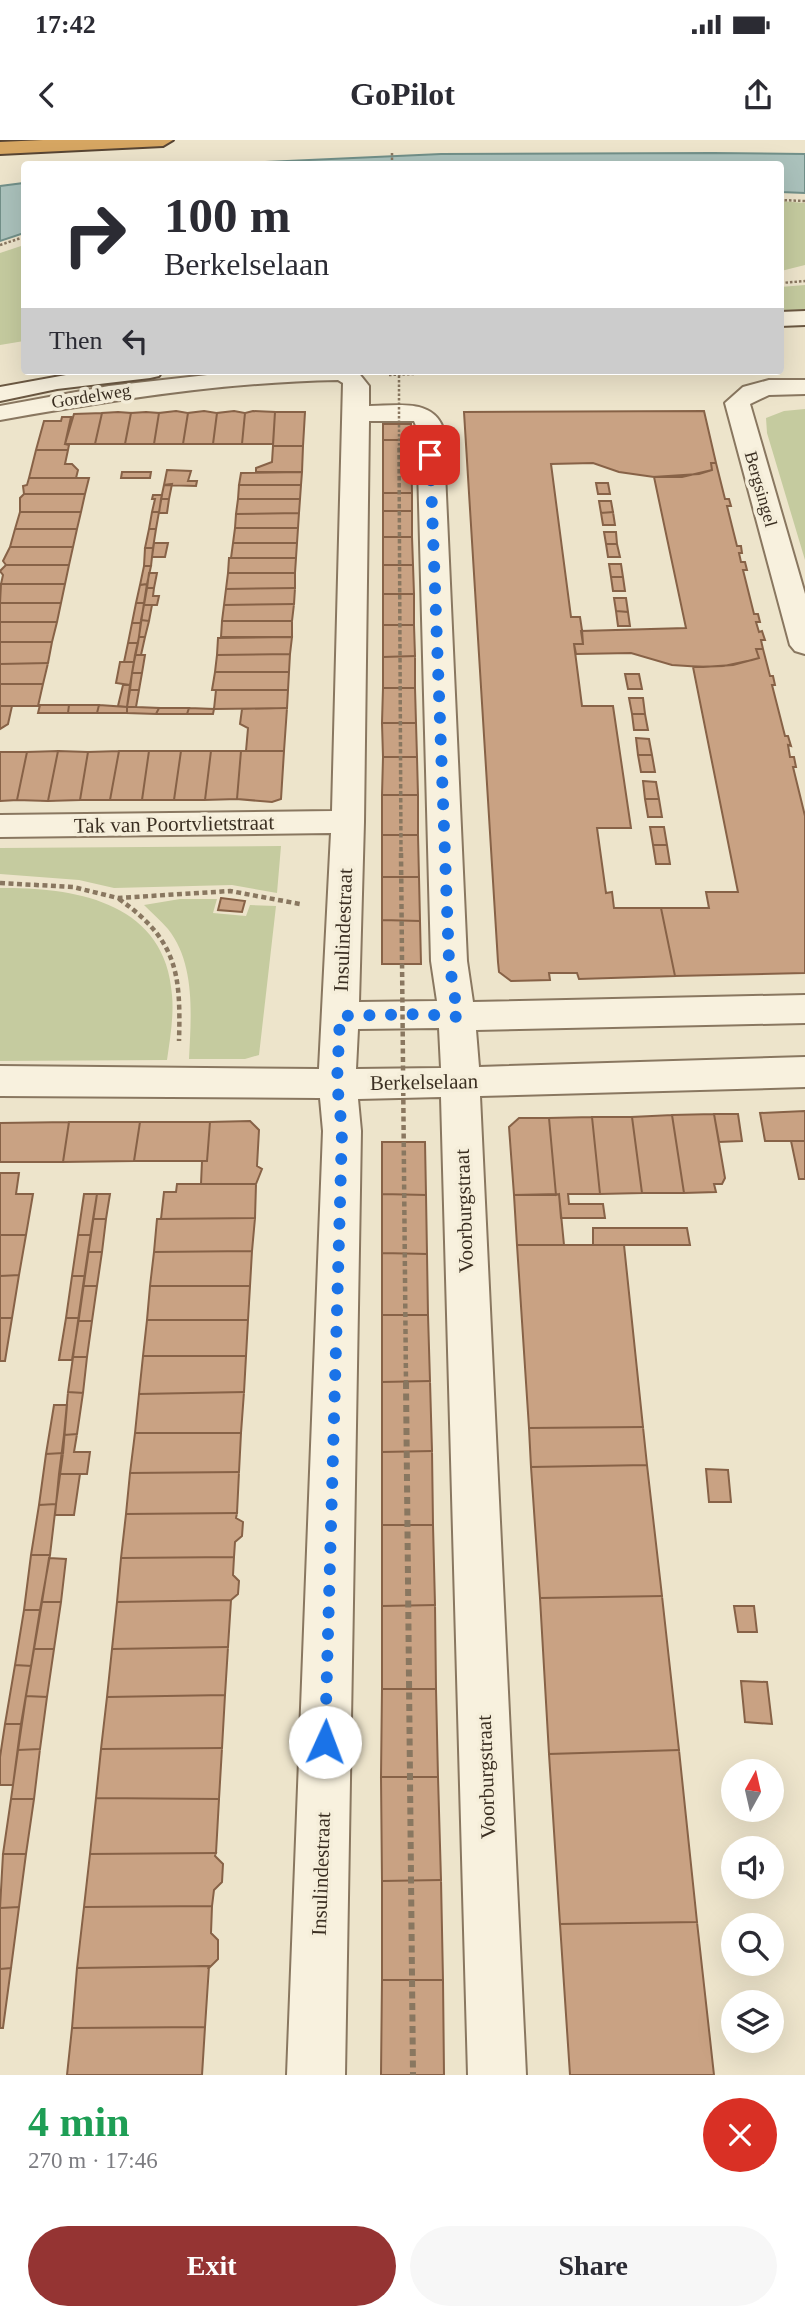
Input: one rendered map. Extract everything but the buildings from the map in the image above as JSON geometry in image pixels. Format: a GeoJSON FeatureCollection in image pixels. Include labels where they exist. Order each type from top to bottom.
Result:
{"type":"FeatureCollection","features":[{"type":"Feature","properties":{"kind":"highway"},"geometry":{"type":"LineString","coordinates":[[0,148],[163,140]]}},
{"type":"Feature","properties":{"kind":"street"},"geometry":{"type":"LineString","coordinates":[[784,318],[805,318]]}},
{"type":"Feature","properties":{"kind":"street"},"geometry":{"type":"LineString","coordinates":[[0,374],[21,370]]}},
{"type":"Feature","properties":{"kind":"street","name":"Gordelweg"},"geometry":{"type":"LineString","coordinates":[[0,394],[57,382],[116,375]]}},
{"type":"Feature","properties":{"kind":"street","name":"Gordelweg"},"geometry":{"type":"LineString","coordinates":[[0,413],[109,393],[192,382],[278,375]]}},
{"type":"Feature","properties":{"kind":"street","name":"Gordelweg"},"geometry":{"type":"LineString","coordinates":[[320,375],[353,394]]}},
{"type":"Feature","properties":{"kind":"street","name":"Bergsingel"},"geometry":{"type":"LineString","coordinates":[[805,387],[760,389],[741,398],[737,403],[805,645]]}},
{"type":"Feature","properties":{"kind":"street","name":"Insulindestraat"},"geometry":{"type":"LineString","coordinates":[[316,2075],[342,1131],[337,1082],[348,822],[353,394]]}},
{"type":"Feature","properties":{"kind":"street","name":"Voorburgstraat"},"geometry":{"type":"LineString","coordinates":[[353,394],[417,414],[428,421],[449,961],[458,1017],[462,1081],[460,1118],[497,2075]]}},
{"type":"Feature","properties":{"kind":"street","name":"Tak van Poortvlietstraat"},"geometry":{"type":"LineString","coordinates":[[0,826],[348,822]]}},
{"type":"Feature","properties":{"kind":"street"},"geometry":{"type":"LineString","coordinates":[[340,1016],[422,1014],[458,1017],[805,1009]]}},
{"type":"Feature","properties":{"kind":"street","name":"Berkelselaan"},"geometry":{"type":"LineString","coordinates":[[0,1082],[462,1081],[805,1072]]}},
{"type":"Feature","properties":{"kind":"path"},"geometry":{"type":"LineString","coordinates":[[392,153],[392,161]]}},
{"type":"Feature","properties":{"kind":"path"},"geometry":{"type":"LineString","coordinates":[[784,200],[805,201]]}},
{"type":"Feature","properties":{"kind":"path"},"geometry":{"type":"LineString","coordinates":[[0,245],[21,238]]}},
{"type":"Feature","properties":{"kind":"path"},"geometry":{"type":"LineString","coordinates":[[784,282],[805,279]]}},
{"type":"Feature","properties":{"kind":"path"},"geometry":{"type":"LineString","coordinates":[[399,375],[403,1147],[413,2075]]}},
{"type":"Feature","properties":{"kind":"path"},"geometry":{"type":"LineString","coordinates":[[0,883],[73,887],[118,898],[230,891],[343,911]]}},
{"type":"Feature","properties":{"kind":"path"},"geometry":{"type":"LineString","coordinates":[[118,898],[160,931],[174,961],[180,1009],[176,1080]]}},
{"type":"Feature","properties":{"kind":"green space"},"geometry":{"type":"Polygon","coordinates":[[[784,201],[805,203],[805,265],[784,270],[784,201]]]}},
{"type":"Feature","properties":{"kind":"green space"},"geometry":{"type":"Polygon","coordinates":[[[21,246],[21,342],[0,345],[0,253],[21,246]]]}},
{"type":"Feature","properties":{"kind":"green space"},"geometry":{"type":"Polygon","coordinates":[[[805,285],[805,314],[784,314],[784,287],[805,285]]]}},
{"type":"Feature","properties":{"kind":"green space"},"geometry":{"type":"Polygon","coordinates":[[[805,409],[805,560],[767,433],[766,418],[784,411],[805,409]]]}},
{"type":"Feature","properties":{"kind":"green space"},"geometry":{"type":"Polygon","coordinates":[[[281,846],[277,893],[232,885],[114,888],[79,880],[0,874],[0,848],[281,846]]]}},
{"type":"Feature","properties":{"kind":"green space"},"geometry":{"type":"Polygon","coordinates":[[[0,888],[58,891],[86,897],[112,906],[135,920],[153,939],[166,964],[172,995],[167,1060],[0,1061],[0,888]]]}},
{"type":"Feature","properties":{"kind":"green space"},"geometry":{"type":"Polygon","coordinates":[[[180,899],[217,899],[213,913],[246,916],[250,905],[276,906],[259,1055],[245,1059],[189,1059],[190,992],[183,958],[168,929],[144,905],[180,899]]]}},
{"type":"Feature","properties":{"kind":"water"},"geometry":{"type":"Polygon","coordinates":[[[441,154],[805,154],[805,193],[784,192],[784,161],[289,161],[441,154]]]}},
{"type":"Feature","properties":{"kind":"water"},"geometry":{"type":"Polygon","coordinates":[[[21,183],[21,234],[0,241],[0,186],[21,183]]]}},
{"type":"Feature","properties":{"kind":"route"},"geometry":{"type":"LineString","coordinates":[[325,1742],[342,1131],[337,1082],[340,1016],[422,1014],[458,1017],[449,961],[430,455]]}}]}
